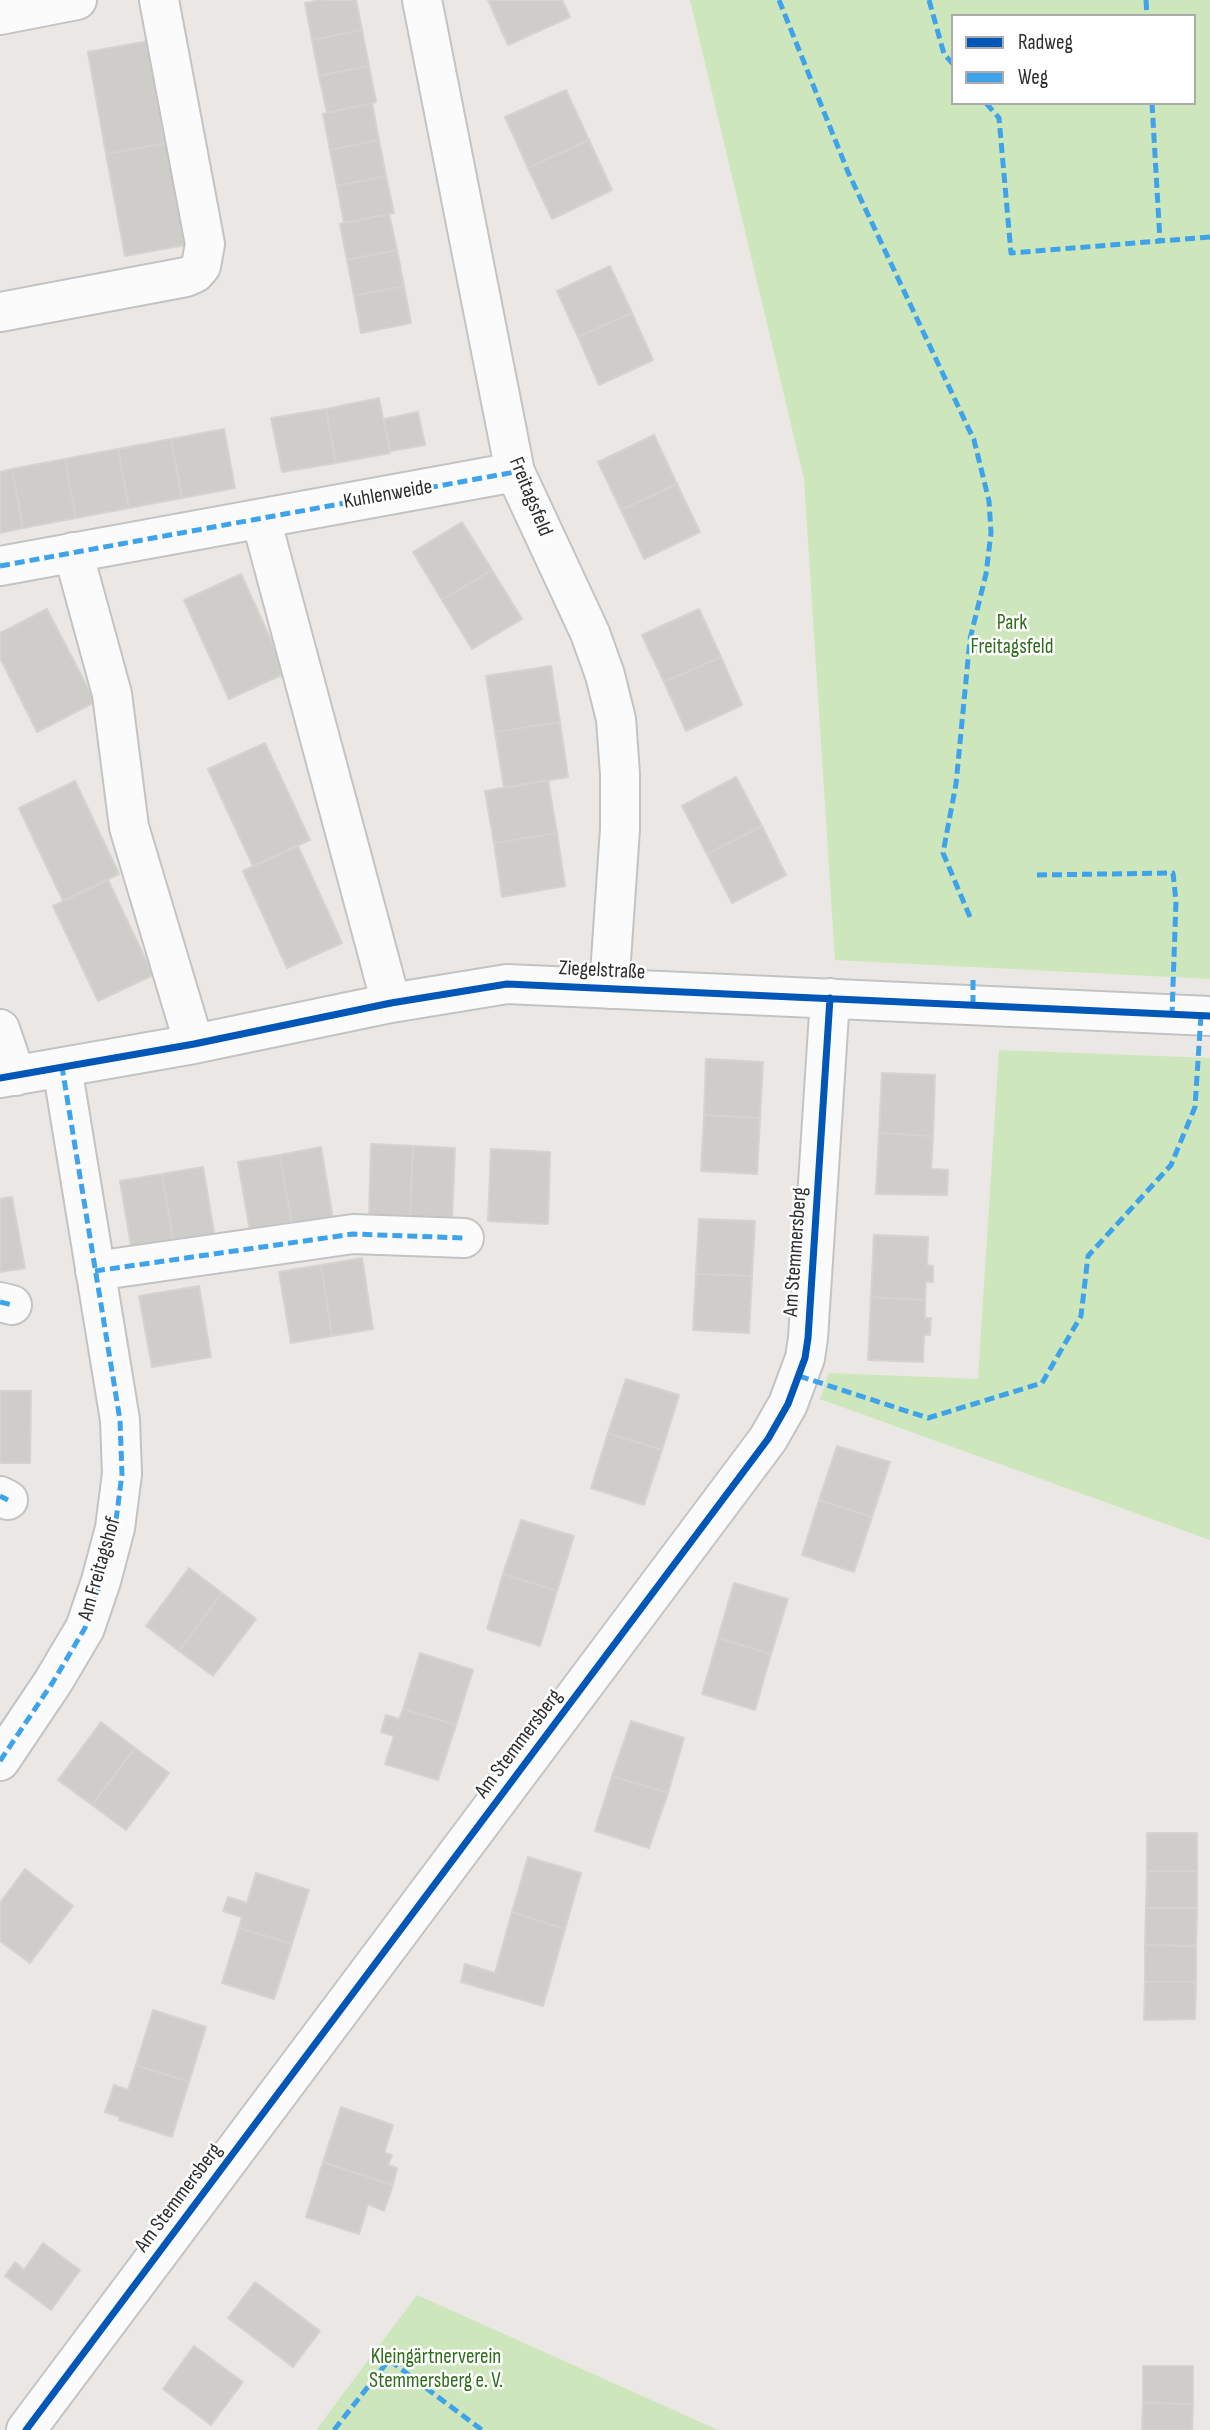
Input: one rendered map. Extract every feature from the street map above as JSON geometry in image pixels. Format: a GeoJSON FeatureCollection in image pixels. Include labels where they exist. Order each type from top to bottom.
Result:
{"type":"FeatureCollection","features":[{"type":"Feature","properties":{"kind":"street"},"geometry":{"type":"LineString","coordinates":[[0,15],[77,0]]}},
{"type":"Feature","properties":{"kind":"street"},"geometry":{"type":"LineString","coordinates":[[1,304],[186,277],[201,266],[205,244],[159,0]]}},
{"type":"Feature","properties":{"kind":"street","name":"Freitagsfeld"},"geometry":{"type":"LineString","coordinates":[[422,0],[515,472],[590,633],[606,675],[617,719],[620,828],[609,989]]}},
{"type":"Feature","properties":{"kind":"street","name":"Kuhlenweide"},"geometry":{"type":"LineString","coordinates":[[0,566],[515,472]]}},
{"type":"Feature","properties":{"kind":"street"},"geometry":{"type":"LineString","coordinates":[[261,519],[391,1003]]}},
{"type":"Feature","properties":{"kind":"street"},"geometry":{"type":"LineString","coordinates":[[73,552],[112,694],[129,828],[194,1044]]}},
{"type":"Feature","properties":{"kind":"street","name":"Ziegelstraße"},"geometry":{"type":"LineString","coordinates":[[0,1029],[8,1077],[194,1044],[391,1003],[506,984],[1210,1016]]}},
{"type":"Feature","properties":{"kind":"street","name":"Am Stemmersberg"},"geometry":{"type":"LineString","coordinates":[[26,2430],[768,1439],[788,1404],[805,1358],[808,1338],[830,998]]}},
{"type":"Feature","properties":{"kind":"street","name":"Am Freitagshof"},"geometry":{"type":"LineString","coordinates":[[0,1761],[53,1682],[85,1628],[116,1528],[122,1475],[120,1420],[62,1067]]}},
{"type":"Feature","properties":{"kind":"street"},"geometry":{"type":"LineString","coordinates":[[95,1271],[353,1234],[464,1238]]}},
{"type":"Feature","properties":{"kind":"green space","name":"Park Freitagsfeld"},"geometry":{"type":"Polygon","coordinates":[[[690,0],[1210,0],[1210,979],[835,960],[804,479],[690,0]]]}},
{"type":"Feature","properties":{"kind":"green space"},"geometry":{"type":"Polygon","coordinates":[[[999,1050],[1210,1058],[1210,1540],[820,1399],[829,1373],[978,1379],[999,1050]]]}},
{"type":"Feature","properties":{"kind":"green space","name":"Kleingärtnerverein Stemmersberg e. V."},"geometry":{"type":"Polygon","coordinates":[[[417,2295],[718,2430],[316,2430],[417,2295]]]}},
{"type":"Feature","properties":{"kind":"building"},"geometry":{"type":"Polygon","coordinates":[[[356,0],[362,30],[312,40],[305,3],[356,0]]]}},
{"type":"Feature","properties":{"kind":"building"},"geometry":{"type":"Polygon","coordinates":[[[488,0],[562,0],[570,17],[508,45],[488,0]]]}},
{"type":"Feature","properties":{"kind":"building"},"geometry":{"type":"Polygon","coordinates":[[[362,30],[369,66],[319,76],[312,40],[362,30]]]}},
{"type":"Feature","properties":{"kind":"building"},"geometry":{"type":"Polygon","coordinates":[[[148,41],[167,143],[106,154],[88,52],[148,41]]]}},
{"type":"Feature","properties":{"kind":"building"},"geometry":{"type":"Polygon","coordinates":[[[369,66],[376,102],[327,113],[319,76],[369,66]]]}},
{"type":"Feature","properties":{"kind":"building"},"geometry":{"type":"Polygon","coordinates":[[[566,90],[589,140],[528,168],[505,117],[566,90]]]}},
{"type":"Feature","properties":{"kind":"building"},"geometry":{"type":"Polygon","coordinates":[[[372,103],[379,140],[330,150],[323,114],[372,103]]]}},
{"type":"Feature","properties":{"kind":"building"},"geometry":{"type":"Polygon","coordinates":[[[379,140],[386,176],[337,186],[330,150],[379,140]]]}},
{"type":"Feature","properties":{"kind":"building"},"geometry":{"type":"Polygon","coordinates":[[[589,140],[612,190],[552,219],[528,168],[589,140]]]}},
{"type":"Feature","properties":{"kind":"building"},"geometry":{"type":"Polygon","coordinates":[[[167,143],[185,245],[125,256],[106,154],[167,143]]]}},
{"type":"Feature","properties":{"kind":"building"},"geometry":{"type":"Polygon","coordinates":[[[386,176],[394,213],[344,223],[337,186],[386,176]]]}},
{"type":"Feature","properties":{"kind":"building"},"geometry":{"type":"Polygon","coordinates":[[[389,214],[397,250],[347,260],[340,224],[389,214]]]}},
{"type":"Feature","properties":{"kind":"building"},"geometry":{"type":"Polygon","coordinates":[[[397,250],[404,286],[354,296],[347,260],[397,250]]]}},
{"type":"Feature","properties":{"kind":"building"},"geometry":{"type":"Polygon","coordinates":[[[610,266],[632,313],[578,337],[557,291],[610,266]]]}},
{"type":"Feature","properties":{"kind":"building"},"geometry":{"type":"Polygon","coordinates":[[[404,286],[411,323],[361,333],[354,296],[404,286]]]}},
{"type":"Feature","properties":{"kind":"building"},"geometry":{"type":"Polygon","coordinates":[[[632,313],[653,360],[599,385],[578,337],[632,313]]]}},
{"type":"Feature","properties":{"kind":"building"},"geometry":{"type":"Polygon","coordinates":[[[379,398],[390,453],[336,463],[326,409],[379,398]]]}},
{"type":"Feature","properties":{"kind":"building"},"geometry":{"type":"Polygon","coordinates":[[[326,409],[336,463],[282,472],[271,418],[326,409]]]}},
{"type":"Feature","properties":{"kind":"building"},"geometry":{"type":"Polygon","coordinates":[[[418,412],[425,445],[390,451],[384,419],[418,412]]]}},
{"type":"Feature","properties":{"kind":"building"},"geometry":{"type":"Polygon","coordinates":[[[224,429],[235,488],[182,498],[171,439],[224,429]]]}},
{"type":"Feature","properties":{"kind":"building"},"geometry":{"type":"Polygon","coordinates":[[[654,435],[677,484],[621,510],[598,462],[654,435]]]}},
{"type":"Feature","properties":{"kind":"building"},"geometry":{"type":"Polygon","coordinates":[[[171,439],[182,498],[129,508],[118,449],[171,439]]]}},
{"type":"Feature","properties":{"kind":"building"},"geometry":{"type":"Polygon","coordinates":[[[118,449],[129,508],[76,518],[65,459],[118,449]]]}},
{"type":"Feature","properties":{"kind":"building"},"geometry":{"type":"Polygon","coordinates":[[[65,459],[76,518],[23,528],[12,469],[65,459]]]}},
{"type":"Feature","properties":{"kind":"building"},"geometry":{"type":"Polygon","coordinates":[[[12,469],[23,528],[0,533],[0,472],[12,469]]]}},
{"type":"Feature","properties":{"kind":"building"},"geometry":{"type":"Polygon","coordinates":[[[677,484],[700,532],[644,559],[621,510],[677,484]]]}},
{"type":"Feature","properties":{"kind":"building"},"geometry":{"type":"Polygon","coordinates":[[[462,522],[492,570],[442,600],[413,552],[462,522]]]}},
{"type":"Feature","properties":{"kind":"building"},"geometry":{"type":"Polygon","coordinates":[[[492,570],[522,619],[472,649],[442,600],[492,570]]]}},
{"type":"Feature","properties":{"kind":"building"},"geometry":{"type":"Polygon","coordinates":[[[241,574],[286,673],[229,699],[184,600],[241,574]]]}},
{"type":"Feature","properties":{"kind":"building"},"geometry":{"type":"Polygon","coordinates":[[[47,609],[95,702],[37,732],[0,658],[0,633],[47,609]]]}},
{"type":"Feature","properties":{"kind":"building"},"geometry":{"type":"Polygon","coordinates":[[[699,609],[721,657],[664,682],[642,635],[699,609]]]}},
{"type":"Feature","properties":{"kind":"building"},"geometry":{"type":"Polygon","coordinates":[[[721,657],[742,705],[686,731],[664,682],[721,657]]]}},
{"type":"Feature","properties":{"kind":"building"},"geometry":{"type":"Polygon","coordinates":[[[551,666],[560,722],[495,732],[486,676],[551,666]]]}},
{"type":"Feature","properties":{"kind":"building"},"geometry":{"type":"Polygon","coordinates":[[[560,722],[568,777],[504,788],[495,732],[560,722]]]}},
{"type":"Feature","properties":{"kind":"building"},"geometry":{"type":"Polygon","coordinates":[[[265,743],[310,840],[253,866],[208,769],[265,743]]]}},
{"type":"Feature","properties":{"kind":"building"},"geometry":{"type":"Polygon","coordinates":[[[736,777],[762,826],[707,854],[682,806],[736,777]]]}},
{"type":"Feature","properties":{"kind":"building"},"geometry":{"type":"Polygon","coordinates":[[[548,780],[557,833],[494,843],[485,791],[548,780]]]}},
{"type":"Feature","properties":{"kind":"building"},"geometry":{"type":"Polygon","coordinates":[[[75,781],[119,874],[63,901],[19,808],[75,781]]]}},
{"type":"Feature","properties":{"kind":"building"},"geometry":{"type":"Polygon","coordinates":[[[762,826],[786,875],[732,903],[707,854],[762,826]]]}},
{"type":"Feature","properties":{"kind":"building"},"geometry":{"type":"Polygon","coordinates":[[[557,833],[565,886],[502,897],[494,843],[557,833]]]}},
{"type":"Feature","properties":{"kind":"building"},"geometry":{"type":"Polygon","coordinates":[[[298,846],[342,943],[287,968],[243,871],[298,846]]]}},
{"type":"Feature","properties":{"kind":"building"},"geometry":{"type":"Polygon","coordinates":[[[108,880],[153,975],[98,1001],[53,906],[108,880]]]}},
{"type":"Feature","properties":{"kind":"building"},"geometry":{"type":"Polygon","coordinates":[[[706,1059],[763,1062],[760,1118],[704,1115],[706,1059]]]}},
{"type":"Feature","properties":{"kind":"building"},"geometry":{"type":"Polygon","coordinates":[[[882,1073],[935,1075],[933,1136],[879,1133],[882,1073]]]}},
{"type":"Feature","properties":{"kind":"building"},"geometry":{"type":"Polygon","coordinates":[[[704,1115],[760,1118],[757,1174],[701,1171],[704,1115]]]}},
{"type":"Feature","properties":{"kind":"building"},"geometry":{"type":"Polygon","coordinates":[[[879,1133],[933,1136],[931,1169],[948,1170],[947,1195],[876,1194],[879,1133]]]}},
{"type":"Feature","properties":{"kind":"building"},"geometry":{"type":"Polygon","coordinates":[[[371,1144],[413,1146],[410,1218],[369,1217],[371,1144]]]}},
{"type":"Feature","properties":{"kind":"building"},"geometry":{"type":"Polygon","coordinates":[[[413,1146],[455,1148],[452,1219],[410,1218],[413,1146]]]}},
{"type":"Feature","properties":{"kind":"building"},"geometry":{"type":"Polygon","coordinates":[[[321,1147],[333,1219],[292,1225],[280,1155],[321,1147]]]}},
{"type":"Feature","properties":{"kind":"building"},"geometry":{"type":"Polygon","coordinates":[[[491,1149],[550,1152],[548,1224],[488,1221],[491,1149]]]}},
{"type":"Feature","properties":{"kind":"building"},"geometry":{"type":"Polygon","coordinates":[[[280,1155],[292,1225],[250,1232],[238,1162],[280,1155]]]}},
{"type":"Feature","properties":{"kind":"building"},"geometry":{"type":"Polygon","coordinates":[[[203,1167],[215,1238],[174,1245],[162,1174],[203,1167]]]}},
{"type":"Feature","properties":{"kind":"building"},"geometry":{"type":"Polygon","coordinates":[[[162,1174],[174,1245],[132,1252],[120,1181],[162,1174]]]}},
{"type":"Feature","properties":{"kind":"building"},"geometry":{"type":"Polygon","coordinates":[[[12,1197],[25,1268],[0,1272],[0,1199],[12,1197]]]}},
{"type":"Feature","properties":{"kind":"building"},"geometry":{"type":"Polygon","coordinates":[[[699,1219],[755,1221],[752,1276],[696,1274],[699,1219]]]}},
{"type":"Feature","properties":{"kind":"building"},"geometry":{"type":"Polygon","coordinates":[[[874,1235],[928,1237],[927,1265],[933,1266],[933,1282],[926,1282],[925,1300],[871,1297],[874,1235]]]}},
{"type":"Feature","properties":{"kind":"building"},"geometry":{"type":"Polygon","coordinates":[[[362,1258],[373,1329],[332,1336],[321,1265],[362,1258]]]}},
{"type":"Feature","properties":{"kind":"building"},"geometry":{"type":"Polygon","coordinates":[[[321,1265],[332,1336],[291,1343],[279,1272],[321,1265]]]}},
{"type":"Feature","properties":{"kind":"building"},"geometry":{"type":"Polygon","coordinates":[[[696,1274],[752,1276],[749,1333],[693,1330],[696,1274]]]}},
{"type":"Feature","properties":{"kind":"building"},"geometry":{"type":"Polygon","coordinates":[[[199,1286],[211,1357],[152,1367],[139,1296],[199,1286]]]}},
{"type":"Feature","properties":{"kind":"building"},"geometry":{"type":"Polygon","coordinates":[[[871,1297],[925,1300],[925,1318],[931,1318],[930,1335],[924,1335],[923,1362],[868,1360],[871,1297]]]}},
{"type":"Feature","properties":{"kind":"building"},"geometry":{"type":"Polygon","coordinates":[[[626,1379],[679,1395],[662,1450],[608,1433],[626,1379]]]}},
{"type":"Feature","properties":{"kind":"building"},"geometry":{"type":"Polygon","coordinates":[[[0,1391],[31,1391],[30,1463],[0,1463],[0,1391]]]}},
{"type":"Feature","properties":{"kind":"building"},"geometry":{"type":"Polygon","coordinates":[[[608,1433],[662,1450],[644,1505],[591,1488],[608,1433]]]}},
{"type":"Feature","properties":{"kind":"building"},"geometry":{"type":"Polygon","coordinates":[[[837,1446],[890,1462],[872,1517],[819,1500],[837,1446]]]}},
{"type":"Feature","properties":{"kind":"building"},"geometry":{"type":"Polygon","coordinates":[[[819,1500],[872,1517],[854,1572],[802,1555],[819,1500]]]}},
{"type":"Feature","properties":{"kind":"building"},"geometry":{"type":"Polygon","coordinates":[[[521,1520],[574,1536],[557,1591],[503,1574],[521,1520]]]}},
{"type":"Feature","properties":{"kind":"building"},"geometry":{"type":"Polygon","coordinates":[[[189,1568],[222,1593],[179,1651],[146,1626],[189,1568]]]}},
{"type":"Feature","properties":{"kind":"building"},"geometry":{"type":"Polygon","coordinates":[[[503,1574],[557,1591],[540,1646],[487,1629],[503,1574]]]}},
{"type":"Feature","properties":{"kind":"building"},"geometry":{"type":"Polygon","coordinates":[[[734,1583],[788,1599],[771,1654],[718,1638],[734,1583]]]}},
{"type":"Feature","properties":{"kind":"building"},"geometry":{"type":"Polygon","coordinates":[[[222,1593],[256,1619],[213,1676],[179,1651],[222,1593]]]}},
{"type":"Feature","properties":{"kind":"building"},"geometry":{"type":"Polygon","coordinates":[[[718,1638],[771,1654],[755,1710],[702,1694],[718,1638]]]}},
{"type":"Feature","properties":{"kind":"building"},"geometry":{"type":"Polygon","coordinates":[[[420,1653],[473,1670],[456,1725],[403,1709],[420,1653]]]}},
{"type":"Feature","properties":{"kind":"building"},"geometry":{"type":"Polygon","coordinates":[[[403,1709],[456,1725],[438,1780],[385,1764],[394,1736],[381,1732],[386,1715],[399,1719],[403,1709]]]}},
{"type":"Feature","properties":{"kind":"building"},"geometry":{"type":"Polygon","coordinates":[[[631,1721],[684,1738],[668,1793],[612,1776],[631,1721]]]}},
{"type":"Feature","properties":{"kind":"building"},"geometry":{"type":"Polygon","coordinates":[[[101,1722],[135,1748],[92,1805],[58,1780],[101,1722]]]}},
{"type":"Feature","properties":{"kind":"building"},"geometry":{"type":"Polygon","coordinates":[[[135,1748],[169,1773],[126,1830],[92,1805],[135,1748]]]}},
{"type":"Feature","properties":{"kind":"building"},"geometry":{"type":"Polygon","coordinates":[[[612,1776],[668,1793],[649,1848],[595,1831],[612,1776]]]}},
{"type":"Feature","properties":{"kind":"building"},"geometry":{"type":"Polygon","coordinates":[[[1147,1833],[1197,1833],[1197,1871],[1147,1871],[1147,1833]]]}},
{"type":"Feature","properties":{"kind":"building"},"geometry":{"type":"Polygon","coordinates":[[[528,1857],[581,1873],[565,1929],[512,1912],[528,1857]]]}},
{"type":"Feature","properties":{"kind":"building"},"geometry":{"type":"Polygon","coordinates":[[[25,1869],[73,1906],[30,1963],[0,1941],[0,1903],[25,1869]]]}},
{"type":"Feature","properties":{"kind":"building"},"geometry":{"type":"Polygon","coordinates":[[[1147,1871],[1197,1871],[1197,1908],[1146,1908],[1147,1871]]]}},
{"type":"Feature","properties":{"kind":"building"},"geometry":{"type":"Polygon","coordinates":[[[256,1873],[309,1890],[292,1944],[239,1928],[242,1917],[223,1911],[228,1897],[247,1903],[256,1873]]]}},
{"type":"Feature","properties":{"kind":"building"},"geometry":{"type":"Polygon","coordinates":[[[1146,1908],[1197,1908],[1196,1946],[1145,1945],[1146,1908]]]}},
{"type":"Feature","properties":{"kind":"building"},"geometry":{"type":"Polygon","coordinates":[[[512,1912],[565,1929],[543,2006],[461,1982],[465,1964],[495,1973],[512,1912]]]}},
{"type":"Feature","properties":{"kind":"building"},"geometry":{"type":"Polygon","coordinates":[[[239,1928],[292,1944],[274,1999],[222,1983],[239,1928]]]}},
{"type":"Feature","properties":{"kind":"building"},"geometry":{"type":"Polygon","coordinates":[[[1145,1945],[1196,1946],[1196,1982],[1145,1982],[1145,1945]]]}},
{"type":"Feature","properties":{"kind":"building"},"geometry":{"type":"Polygon","coordinates":[[[1145,1982],[1196,1982],[1195,2019],[1144,2020],[1145,1982]]]}},
{"type":"Feature","properties":{"kind":"building"},"geometry":{"type":"Polygon","coordinates":[[[153,2010],[206,2027],[189,2082],[136,2065],[153,2010]]]}},
{"type":"Feature","properties":{"kind":"building"},"geometry":{"type":"Polygon","coordinates":[[[136,2065],[189,2082],[172,2137],[119,2120],[120,2117],[105,2112],[114,2085],[128,2090],[136,2065]]]}},
{"type":"Feature","properties":{"kind":"building"},"geometry":{"type":"Polygon","coordinates":[[[341,2107],[393,2125],[384,2153],[392,2155],[388,2165],[397,2168],[393,2185],[323,2162],[341,2107]]]}},
{"type":"Feature","properties":{"kind":"building"},"geometry":{"type":"Polygon","coordinates":[[[323,2162],[393,2185],[384,2211],[368,2204],[359,2234],[306,2217],[323,2162]]]}},
{"type":"Feature","properties":{"kind":"building"},"geometry":{"type":"Polygon","coordinates":[[[43,2243],[80,2270],[51,2310],[5,2276],[15,2262],[24,2270],[43,2243]]]}},
{"type":"Feature","properties":{"kind":"building"},"geometry":{"type":"Polygon","coordinates":[[[255,2282],[320,2331],[293,2367],[228,2318],[255,2282]]]}},
{"type":"Feature","properties":{"kind":"building"},"geometry":{"type":"Polygon","coordinates":[[[194,2346],[243,2382],[211,2425],[163,2389],[194,2346]]]}},
{"type":"Feature","properties":{"kind":"building"},"geometry":{"type":"Polygon","coordinates":[[[1143,2366],[1193,2366],[1193,2404],[1143,2403],[1143,2366]]]}},
{"type":"Feature","properties":{"kind":"building"},"geometry":{"type":"Polygon","coordinates":[[[1143,2403],[1193,2404],[1192,2430],[1142,2430],[1143,2403]]]}},
{"type":"Feature","properties":{"kind":"marked path"},"geometry":{"type":"LineString","coordinates":[[779,0],[848,172],[974,440],[989,501],[991,533],[986,574],[970,639],[956,784],[943,853],[970,917]]}},
{"type":"Feature","properties":{"kind":"marked path"},"geometry":{"type":"LineString","coordinates":[[929,0],[944,54],[951,62]]}},
{"type":"Feature","properties":{"kind":"marked path"},"geometry":{"type":"LineString","coordinates":[[1146,0],[1147,14]]}},
{"type":"Feature","properties":{"kind":"marked path"},"geometry":{"type":"LineString","coordinates":[[988,105],[999,118],[1011,253],[1210,237]]}},
{"type":"Feature","properties":{"kind":"marked path"},"geometry":{"type":"LineString","coordinates":[[1152,105],[1160,241]]}},
{"type":"Feature","properties":{"kind":"marked path"},"geometry":{"type":"LineString","coordinates":[[0,566],[515,472]]}},
{"type":"Feature","properties":{"kind":"marked path"},"geometry":{"type":"LineString","coordinates":[[1037,875],[1173,873],[1176,901],[1172,1014]]}},
{"type":"Feature","properties":{"kind":"marked path"},"geometry":{"type":"LineString","coordinates":[[973,980],[973,1005]]}},
{"type":"Feature","properties":{"kind":"marked path"},"geometry":{"type":"LineString","coordinates":[[799,1376],[928,1418],[1042,1383],[1081,1316],[1088,1256],[1171,1165],[1195,1107],[1201,1015]]}},
{"type":"Feature","properties":{"kind":"marked path"},"geometry":{"type":"LineString","coordinates":[[0,1761],[53,1682],[85,1628],[115,1528],[122,1474],[120,1420],[62,1067]]}},
{"type":"Feature","properties":{"kind":"marked path"},"geometry":{"type":"LineString","coordinates":[[95,1271],[353,1234],[464,1238]]}},
{"type":"Feature","properties":{"kind":"marked path"},"geometry":{"type":"LineString","coordinates":[[0,1302],[12,1305]]}},
{"type":"Feature","properties":{"kind":"marked path"},"geometry":{"type":"LineString","coordinates":[[0,1496],[8,1500]]}},
{"type":"Feature","properties":{"kind":"marked path"},"geometry":{"type":"LineString","coordinates":[[334,2430],[389,2360],[482,2430]]}},
{"type":"Feature","properties":{"kind":"cycle path"},"geometry":{"type":"LineString","coordinates":[[0,1078],[194,1044],[391,1003],[507,984],[1210,1016]]}},
{"type":"Feature","properties":{"kind":"cycle path"},"geometry":{"type":"LineString","coordinates":[[26,2430],[768,1439],[788,1404],[805,1358],[808,1338],[830,998]]}}]}
